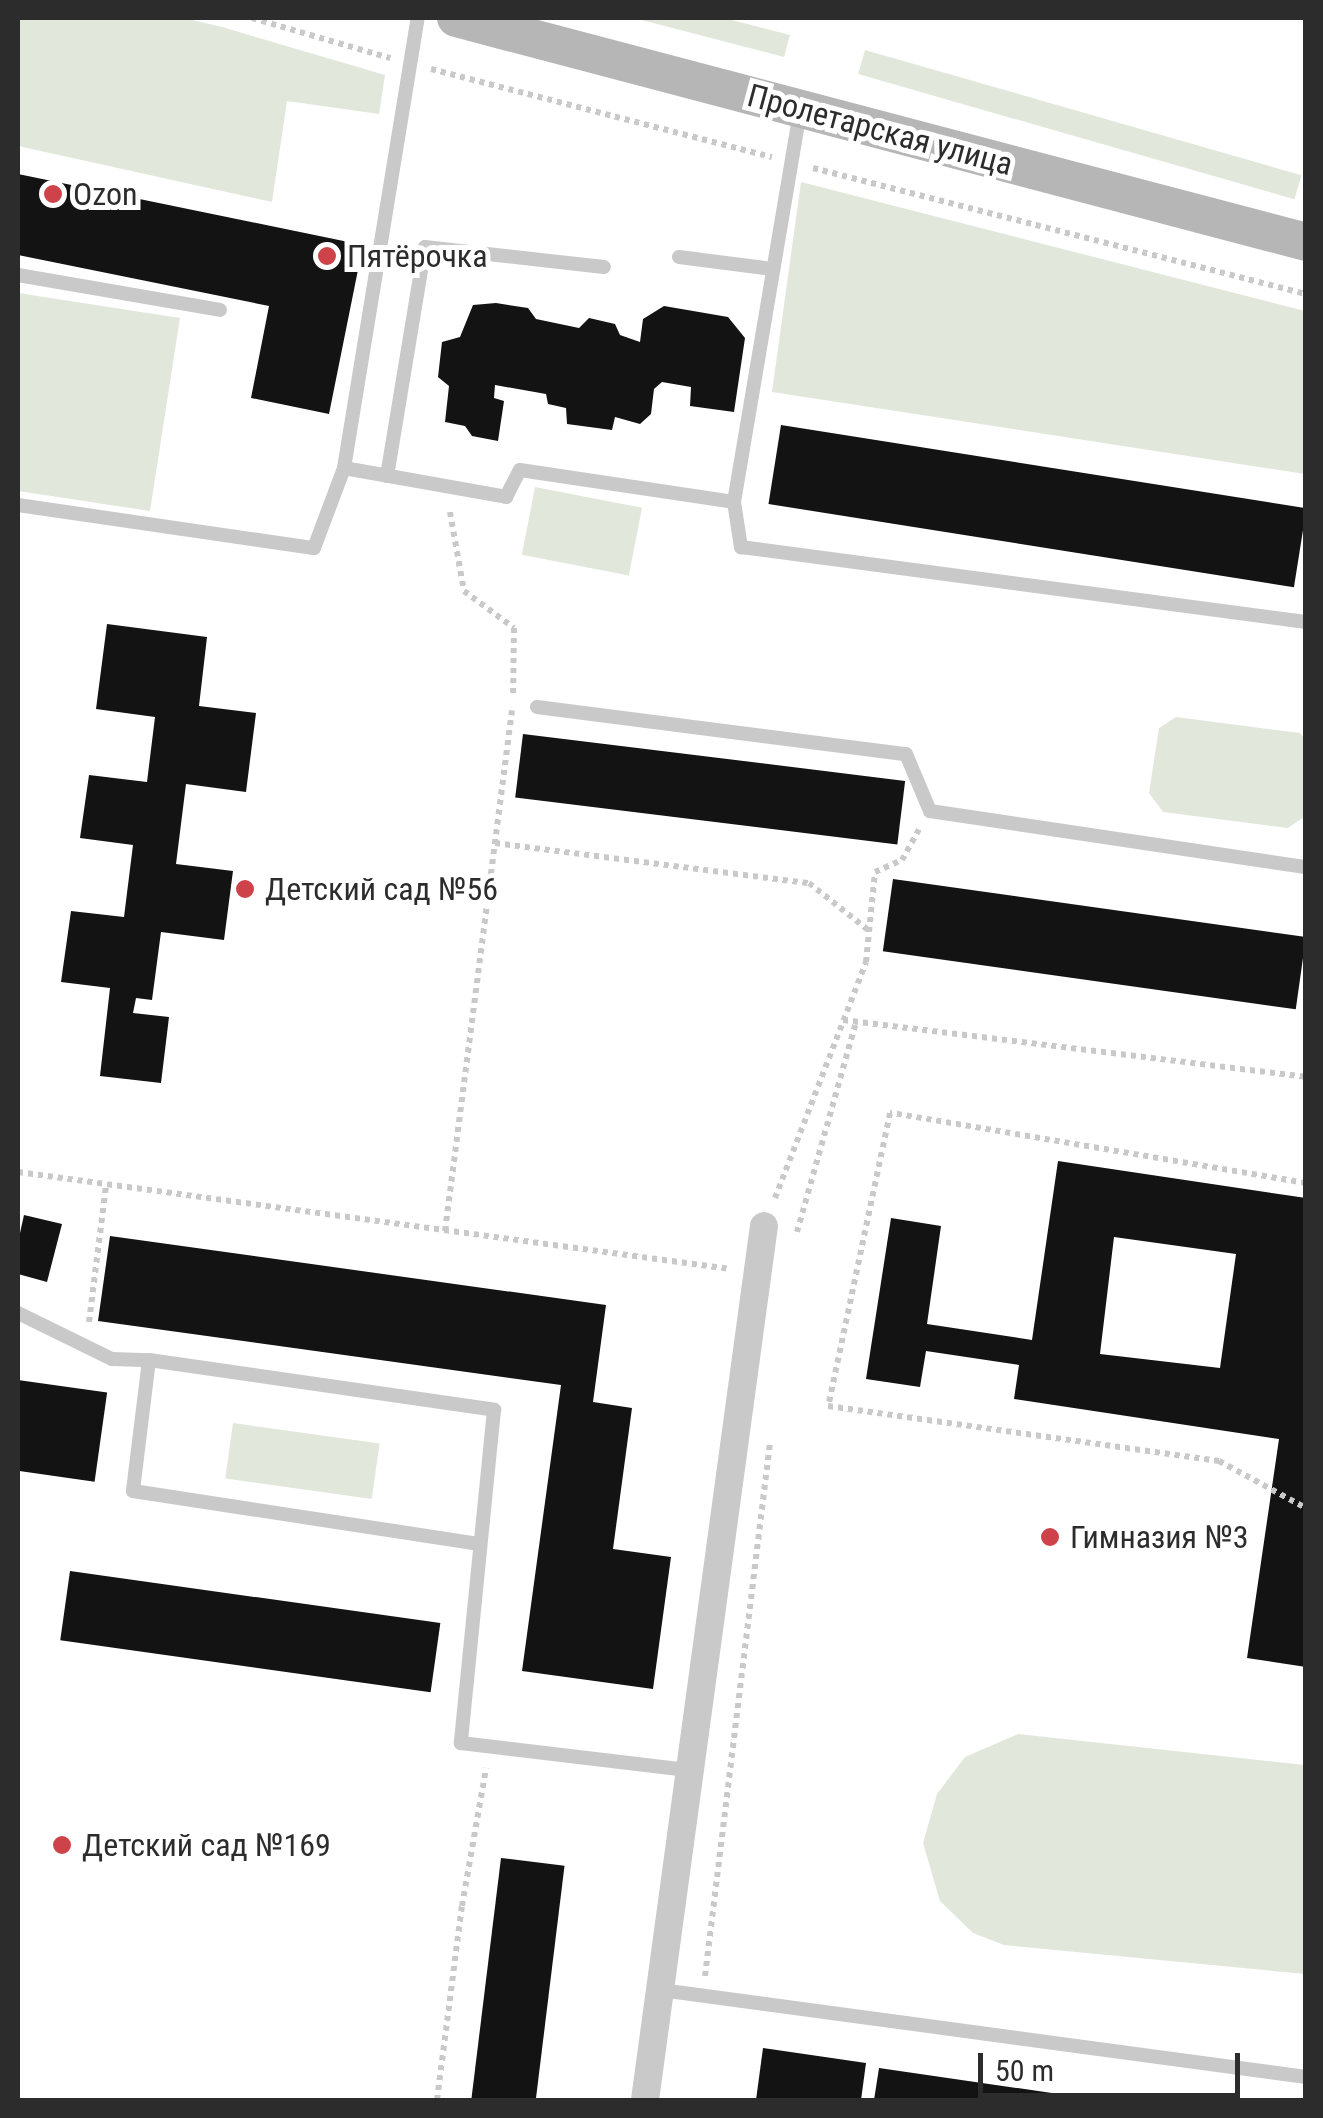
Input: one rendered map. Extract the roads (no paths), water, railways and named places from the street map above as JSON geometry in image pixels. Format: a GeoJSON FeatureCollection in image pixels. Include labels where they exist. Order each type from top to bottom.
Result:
{"type":"FeatureCollection","features":[{"type":"Feature","properties":{"kind":"main road","name":"Пролетарская улица"},"geometry":{"type":"LineString","coordinates":[[456,18],[1306,242]]}},
{"type":"Feature","properties":{"kind":"street"},"geometry":{"type":"LineString","coordinates":[[645,2100],[764,1226]]}},
{"type":"Feature","properties":{"kind":"lane"},"geometry":{"type":"LineString","coordinates":[[18,505],[314,548],[344,468],[418,18]]}},
{"type":"Feature","properties":{"kind":"lane"},"geometry":{"type":"LineString","coordinates":[[800,109],[734,502],[740,547],[1306,622]]}},
{"type":"Feature","properties":{"kind":"lane"},"geometry":{"type":"LineString","coordinates":[[387,476],[425,247],[604,267]]}},
{"type":"Feature","properties":{"kind":"lane"},"geometry":{"type":"LineString","coordinates":[[679,257],[773,269]]}},
{"type":"Feature","properties":{"kind":"lane"},"geometry":{"type":"LineString","coordinates":[[18,275],[220,310]]}},
{"type":"Feature","properties":{"kind":"lane"},"geometry":{"type":"LineString","coordinates":[[344,468],[506,496],[520,470],[734,502]]}},
{"type":"Feature","properties":{"kind":"lane"},"geometry":{"type":"LineString","coordinates":[[537,707],[906,754],[930,810],[1306,867]]}},
{"type":"Feature","properties":{"kind":"lane"},"geometry":{"type":"LineString","coordinates":[[18,1312],[112,1358],[149,1360],[494,1410],[461,1744],[690,1770]]}},
{"type":"Feature","properties":{"kind":"lane"},"geometry":{"type":"LineString","coordinates":[[149,1360],[132,1491],[480,1544]]}},
{"type":"Feature","properties":{"kind":"lane"},"geometry":{"type":"LineString","coordinates":[[661,1990],[1306,2078]]}},
{"type":"Feature","properties":{"kind":"place","name":"Ozon"},"geometry":{"type":"Point","coordinates":[53,194]}},
{"type":"Feature","properties":{"kind":"place","name":"Пятёрочка"},"geometry":{"type":"Point","coordinates":[327,256]}},
{"type":"Feature","properties":{"kind":"place","name":"Детский сад №56"},"geometry":{"type":"Point","coordinates":[245,889]}},
{"type":"Feature","properties":{"kind":"place","name":"Гимназия №3"},"geometry":{"type":"Point","coordinates":[1050,1537]}},
{"type":"Feature","properties":{"kind":"place","name":"Детский сад №169"},"geometry":{"type":"Point","coordinates":[62,1845]}}]}
